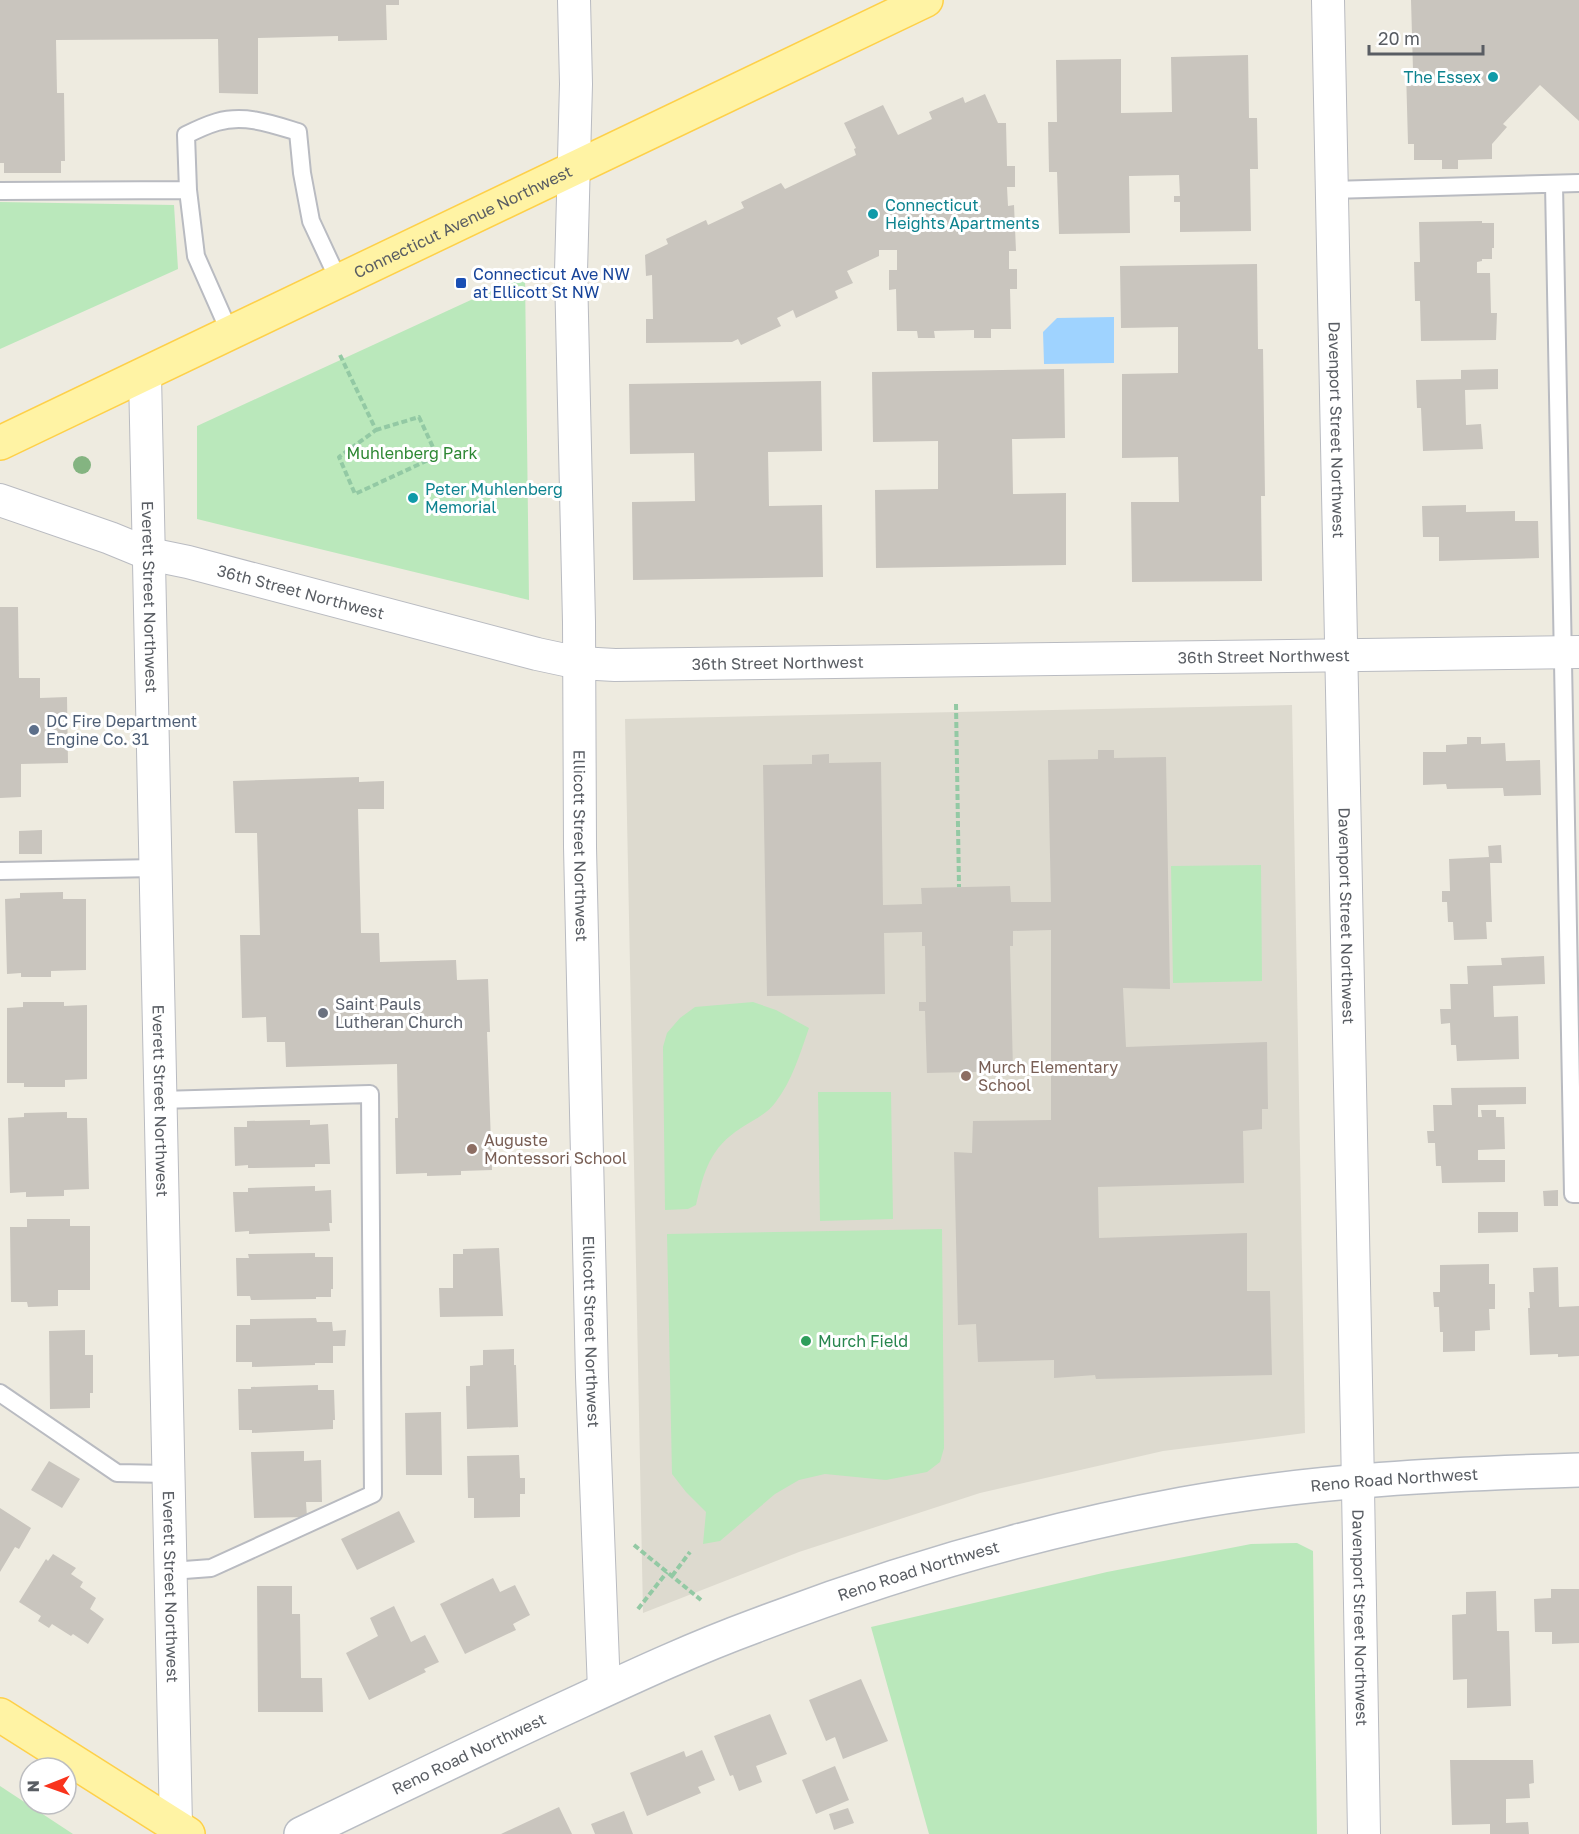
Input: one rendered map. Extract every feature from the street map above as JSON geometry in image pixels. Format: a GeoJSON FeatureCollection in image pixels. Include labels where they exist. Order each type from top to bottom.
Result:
{"type":"FeatureCollection","features":[{"type":"Feature","properties":{"kind":"main road","name":"Connecticut Avenue Northwest"},"geometry":{"type":"LineString","coordinates":[[0,443],[926,0]]}},
{"type":"Feature","properties":{"kind":"main road","name":"Reno Road Northwest"},"geometry":{"type":"LineString","coordinates":[[301,1834],[652,1667],[765,1622],[879,1582],[1004,1544],[1186,1504],[1310,1486],[1490,1473],[1579,1470]]}},
{"type":"Feature","properties":{"kind":"main road"},"geometry":{"type":"LineString","coordinates":[[0,1715],[182,1830]]}},
{"type":"Feature","properties":{"kind":"street","name":"Ellicott Street Northwest"},"geometry":{"type":"LineString","coordinates":[[574,0],[576,84],[571,272],[579,663],[580,847],[591,1342],[604,1690]]}},
{"type":"Feature","properties":{"kind":"street","name":"Davenport Street Northwest"},"geometry":{"type":"LineString","coordinates":[[1328,0],[1364,1834]]}},
{"type":"Feature","properties":{"kind":"street","name":"Everett Street Northwest"},"geometry":{"type":"LineString","coordinates":[[145,375],[168,1474],[182,1830]]}},
{"type":"Feature","properties":{"kind":"street","name":"36th Street Northwest"},"geometry":{"type":"LineString","coordinates":[[0,500],[149,554],[188,562],[579,663],[615,665],[1571,652]]}},
{"type":"Feature","properties":{"kind":"lane"},"geometry":{"type":"LineString","coordinates":[[230,333],[196,256],[188,190],[186,135],[219,121],[241,119],[261,120],[298,132],[302,174],[311,221],[339,281]]}},
{"type":"Feature","properties":{"kind":"lane"},"geometry":{"type":"LineString","coordinates":[[1331,190],[1579,183]]}},
{"type":"Feature","properties":{"kind":"lane"},"geometry":{"type":"LineString","coordinates":[[1554,184],[1571,652],[1573,1194],[1579,1194]]}},
{"type":"Feature","properties":{"kind":"lane"},"geometry":{"type":"LineString","coordinates":[[0,191],[188,190]]}},
{"type":"Feature","properties":{"kind":"lane"},"geometry":{"type":"LineString","coordinates":[[0,871],[156,868]]}},
{"type":"Feature","properties":{"kind":"lane"},"geometry":{"type":"LineString","coordinates":[[160,1100],[369,1094],[373,1494],[211,1568],[171,1571]]}},
{"type":"Feature","properties":{"kind":"lane"},"geometry":{"type":"LineString","coordinates":[[0,1393],[117,1473],[168,1474]]}},
{"type":"Feature","properties":{"kind":"path"},"geometry":{"type":"LineString","coordinates":[[340,355],[376,430]]}},
{"type":"Feature","properties":{"kind":"path"},"geometry":{"type":"LineString","coordinates":[[419,417],[437,456],[355,494],[339,457],[376,430],[419,417]]}},
{"type":"Feature","properties":{"kind":"path"},"geometry":{"type":"LineString","coordinates":[[956,704],[959,887]]}},
{"type":"Feature","properties":{"kind":"path"},"geometry":{"type":"LineString","coordinates":[[632,1544],[701,1600]]}},
{"type":"Feature","properties":{"kind":"path"},"geometry":{"type":"LineString","coordinates":[[672,1576],[690,1552]]}},
{"type":"Feature","properties":{"kind":"path"},"geometry":{"type":"LineString","coordinates":[[634,1614],[667,1572]]}},
{"type":"Feature","properties":{"kind":"shaded area","name":"Murch Elementary School"},"geometry":{"type":"Polygon","coordinates":[[[1292,705],[1305,1433],[1163,1451],[980,1493],[799,1552],[643,1613],[625,719],[1292,705]]]}},
{"type":"Feature","properties":{"kind":"green space"},"geometry":{"type":"Polygon","coordinates":[[[0,202],[174,205],[178,269],[0,349],[0,202]]]}},
{"type":"Feature","properties":{"kind":"green space","name":"Muhlenberg Park"},"geometry":{"type":"Polygon","coordinates":[[[525,275],[529,600],[197,519],[197,426],[525,275]]]}},
{"type":"Feature","properties":{"kind":"green space"},"geometry":{"type":"Polygon","coordinates":[[[1261,865],[1262,981],[1173,983],[1171,866],[1261,865]]]}},
{"type":"Feature","properties":{"kind":"green space"},"geometry":{"type":"Polygon","coordinates":[[[753,1002],[776,1010],[809,1028],[795,1067],[781,1095],[772,1107],[730,1136],[715,1152],[702,1181],[696,1205],[688,1209],[665,1210],[663,1047],[667,1033],[680,1018],[695,1007],[753,1002]]]}},
{"type":"Feature","properties":{"kind":"green space"},"geometry":{"type":"Polygon","coordinates":[[[818,1092],[891,1092],[893,1219],[820,1221],[818,1092]]]}},
{"type":"Feature","properties":{"kind":"green space","name":"Murch Field"},"geometry":{"type":"Polygon","coordinates":[[[942,1229],[944,1448],[940,1462],[927,1472],[886,1480],[825,1474],[799,1480],[775,1494],[720,1541],[703,1544],[706,1512],[672,1474],[667,1234],[942,1229]]]}},
{"type":"Feature","properties":{"kind":"green space"},"geometry":{"type":"Polygon","coordinates":[[[1297,1543],[1313,1551],[1317,1834],[929,1834],[871,1627],[1107,1572],[1251,1544],[1297,1543]]]}},
{"type":"Feature","properties":{"kind":"green space"},"geometry":{"type":"Polygon","coordinates":[[[0,1786],[18,1798],[18,1816],[46,1816],[73,1834],[0,1834],[0,1786]]]}},
{"type":"Feature","properties":{"kind":"water"},"geometry":{"type":"Polygon","coordinates":[[[1114,317],[1114,363],[1044,364],[1043,332],[1057,318],[1114,317]]]}},
{"type":"Feature","properties":{"kind":"building"},"geometry":{"type":"Polygon","coordinates":[[[0,0],[399,0],[399,5],[386,5],[387,40],[338,41],[338,36],[258,38],[258,94],[219,93],[218,39],[56,40],[57,93],[64,93],[65,161],[61,161],[61,173],[4,173],[4,163],[0,163],[0,0]]]}},
{"type":"Feature","properties":{"kind":"building","name":"The Essex"},"geometry":{"type":"Polygon","coordinates":[[[1411,0],[1579,0],[1579,121],[1540,85],[1503,124],[1507,127],[1492,144],[1492,159],[1458,160],[1458,169],[1442,169],[1442,160],[1414,160],[1414,144],[1408,144],[1406,70],[1413,70],[1411,0]]]}},
{"type":"Feature","properties":{"kind":"building"},"geometry":{"type":"Polygon","coordinates":[[[1248,55],[1249,118],[1257,118],[1258,169],[1250,169],[1251,231],[1180,232],[1180,202],[1174,202],[1174,196],[1180,196],[1179,175],[1129,176],[1130,233],[1059,234],[1057,172],[1049,172],[1048,122],[1057,122],[1056,60],[1121,59],[1121,113],[1172,112],[1171,57],[1248,55]]]}},
{"type":"Feature","properties":{"kind":"building","name":"Connecticut Heights Apartments"},"geometry":{"type":"Polygon","coordinates":[[[985,94],[998,123],[1006,123],[1007,166],[1015,166],[1015,187],[1007,187],[1008,206],[1014,205],[1016,251],[1009,251],[1009,269],[1017,269],[1017,289],[1010,289],[1011,329],[991,329],[991,338],[974,338],[974,330],[934,331],[935,338],[918,338],[917,331],[897,331],[896,289],[889,290],[889,270],[897,270],[897,250],[879,250],[879,256],[847,271],[853,283],[835,291],[838,298],[796,318],[793,310],[777,318],[781,326],[741,345],[738,339],[732,342],[646,343],[646,319],[653,319],[652,275],[646,276],[645,255],[668,244],[666,239],[706,220],[708,225],[744,208],[741,202],[781,183],[785,189],[856,155],[854,149],[856,148],[844,123],[883,105],[898,135],[932,119],[929,112],[963,97],[965,103],[985,94]]]}},
{"type":"Feature","properties":{"kind":"building"},"geometry":{"type":"Polygon","coordinates":[[[1482,221],[1482,223],[1494,223],[1492,259],[1482,259],[1477,262],[1477,273],[1490,273],[1491,313],[1497,313],[1496,340],[1421,341],[1420,301],[1415,301],[1414,262],[1420,262],[1419,222],[1482,221]]]}},
{"type":"Feature","properties":{"kind":"building"},"geometry":{"type":"Polygon","coordinates":[[[1257,264],[1258,349],[1263,349],[1265,496],[1261,496],[1262,581],[1132,582],[1131,502],[1179,502],[1178,457],[1122,458],[1122,374],[1178,373],[1178,327],[1121,328],[1120,266],[1257,264]]]}},
{"type":"Feature","properties":{"kind":"building"},"geometry":{"type":"Polygon","coordinates":[[[1064,369],[1065,438],[1012,439],[1013,494],[1066,493],[1066,565],[876,568],[875,490],[938,489],[938,441],[873,442],[872,372],[1064,369]]]}},
{"type":"Feature","properties":{"kind":"building"},"geometry":{"type":"Polygon","coordinates":[[[1498,369],[1498,389],[1465,390],[1466,425],[1481,424],[1483,449],[1423,451],[1421,408],[1417,408],[1416,380],[1461,379],[1461,370],[1498,369]]]}},
{"type":"Feature","properties":{"kind":"building"},"geometry":{"type":"Polygon","coordinates":[[[821,381],[822,451],[768,452],[769,506],[822,505],[823,577],[633,580],[632,502],[695,501],[694,453],[630,454],[629,384],[821,381]]]}},
{"type":"Feature","properties":{"kind":"building"},"geometry":{"type":"Polygon","coordinates":[[[1466,505],[1466,512],[1515,511],[1515,521],[1538,521],[1539,558],[1439,561],[1439,537],[1423,537],[1422,506],[1466,505]]]}},
{"type":"Feature","properties":{"kind":"building","name":"DC Fire Department Engine Co. 31"},"geometry":{"type":"Polygon","coordinates":[[[0,607],[18,607],[19,678],[40,678],[40,698],[67,697],[68,763],[21,764],[21,797],[0,798],[0,607]]]}},
{"type":"Feature","properties":{"kind":"building"},"geometry":{"type":"Polygon","coordinates":[[[1467,737],[1481,737],[1481,744],[1505,743],[1506,761],[1540,760],[1541,795],[1504,796],[1503,788],[1447,789],[1446,784],[1423,785],[1423,752],[1446,752],[1446,745],[1467,744],[1467,737]]]}},
{"type":"Feature","properties":{"kind":"building"},"geometry":{"type":"Polygon","coordinates":[[[1098,750],[1114,750],[1114,758],[1166,757],[1170,989],[1123,988],[1126,1047],[1267,1042],[1268,1109],[1262,1109],[1262,1129],[1243,1131],[1244,1183],[1098,1187],[1099,1238],[1247,1233],[1247,1291],[1270,1291],[1272,1375],[1096,1379],[1095,1375],[1054,1378],[1054,1360],[978,1362],[976,1324],[958,1325],[954,1152],[972,1153],[973,1121],[1051,1120],[1051,930],[1013,931],[1013,946],[1010,946],[1013,1071],[927,1073],[925,1011],[919,1011],[919,1002],[926,1002],[925,946],[922,946],[922,932],[884,933],[885,994],[767,996],[763,765],[812,764],[812,755],[829,754],[829,763],[881,762],[883,905],[922,904],[921,888],[1010,886],[1011,902],[1051,902],[1048,760],[1098,759],[1098,750]]]}},
{"type":"Feature","properties":{"kind":"building"},"geometry":{"type":"Polygon","coordinates":[[[359,777],[359,782],[384,781],[384,809],[358,809],[361,933],[379,933],[380,962],[456,960],[457,980],[488,979],[490,1032],[487,1032],[492,1170],[461,1171],[461,1175],[396,1174],[397,1064],[286,1067],[285,1042],[267,1042],[266,1017],[242,1018],[240,935],[260,935],[257,833],[235,833],[233,781],[359,777]]]}},
{"type":"Feature","properties":{"kind":"building"},"geometry":{"type":"Polygon","coordinates":[[[42,830],[42,854],[19,854],[19,831],[42,830]]]}},
{"type":"Feature","properties":{"kind":"building"},"geometry":{"type":"Polygon","coordinates":[[[1501,845],[1502,863],[1490,863],[1492,922],[1486,922],[1487,939],[1454,940],[1453,922],[1448,922],[1447,902],[1442,902],[1442,891],[1450,891],[1449,859],[1489,857],[1488,846],[1501,845]]]}},
{"type":"Feature","properties":{"kind":"building"},"geometry":{"type":"Polygon","coordinates":[[[63,892],[63,899],[86,899],[86,970],[51,971],[51,977],[21,977],[21,973],[7,974],[5,899],[20,898],[20,893],[63,892]]]}},
{"type":"Feature","properties":{"kind":"building"},"geometry":{"type":"Polygon","coordinates":[[[1544,956],[1545,984],[1493,986],[1494,1017],[1518,1016],[1519,1059],[1457,1061],[1456,1045],[1451,1045],[1450,1023],[1441,1024],[1440,1009],[1451,1009],[1450,984],[1468,984],[1467,966],[1502,965],[1501,958],[1544,956]]]}},
{"type":"Feature","properties":{"kind":"building"},"geometry":{"type":"Polygon","coordinates":[[[23,1002],[64,1002],[64,1006],[87,1005],[87,1079],[65,1080],[65,1087],[24,1087],[24,1083],[7,1083],[7,1008],[23,1007],[23,1002]]]}},
{"type":"Feature","properties":{"kind":"building"},"geometry":{"type":"Polygon","coordinates":[[[1526,1087],[1526,1104],[1478,1105],[1478,1117],[1482,1117],[1481,1110],[1496,1110],[1496,1117],[1504,1117],[1505,1149],[1478,1150],[1478,1160],[1505,1160],[1505,1182],[1442,1183],[1441,1166],[1436,1166],[1435,1143],[1428,1143],[1427,1131],[1434,1131],[1433,1105],[1452,1105],[1451,1088],[1526,1087]]]}},
{"type":"Feature","properties":{"kind":"building"},"geometry":{"type":"Polygon","coordinates":[[[67,1112],[67,1118],[87,1118],[89,1189],[64,1190],[64,1196],[26,1197],[26,1192],[10,1193],[8,1118],[24,1117],[24,1113],[67,1112]]]}},
{"type":"Feature","properties":{"kind":"building"},"geometry":{"type":"Polygon","coordinates":[[[310,1120],[310,1125],[328,1124],[330,1164],[315,1164],[315,1167],[248,1168],[248,1165],[235,1166],[234,1127],[247,1127],[247,1121],[310,1120]]]}},
{"type":"Feature","properties":{"kind":"building"},"geometry":{"type":"Polygon","coordinates":[[[315,1186],[315,1191],[331,1190],[332,1223],[329,1223],[330,1231],[249,1234],[249,1231],[235,1232],[233,1192],[248,1192],[248,1188],[315,1186]]]}},
{"type":"Feature","properties":{"kind":"building"},"geometry":{"type":"Polygon","coordinates":[[[1558,1190],[1558,1206],[1544,1206],[1543,1191],[1558,1190]]]}},
{"type":"Feature","properties":{"kind":"building"},"geometry":{"type":"Polygon","coordinates":[[[1478,1212],[1518,1212],[1518,1232],[1478,1233],[1478,1212]]]}},
{"type":"Feature","properties":{"kind":"building"},"geometry":{"type":"Polygon","coordinates":[[[27,1219],[70,1219],[70,1226],[90,1226],[90,1290],[58,1290],[58,1306],[28,1307],[27,1302],[11,1302],[10,1227],[27,1227],[27,1219]]]}},
{"type":"Feature","properties":{"kind":"building"},"geometry":{"type":"Polygon","coordinates":[[[499,1248],[503,1316],[440,1317],[439,1288],[453,1288],[453,1254],[463,1254],[463,1249],[499,1248]]]}},
{"type":"Feature","properties":{"kind":"building"},"geometry":{"type":"Polygon","coordinates":[[[315,1253],[315,1257],[333,1257],[331,1297],[251,1300],[250,1296],[237,1296],[236,1258],[249,1258],[248,1254],[315,1253]]]}},
{"type":"Feature","properties":{"kind":"building"},"geometry":{"type":"Polygon","coordinates":[[[1489,1264],[1489,1284],[1495,1284],[1495,1309],[1489,1309],[1490,1330],[1475,1331],[1475,1351],[1443,1352],[1439,1307],[1434,1307],[1433,1292],[1440,1292],[1440,1265],[1489,1264]]]}},
{"type":"Feature","properties":{"kind":"building"},"geometry":{"type":"Polygon","coordinates":[[[1558,1267],[1559,1307],[1579,1306],[1579,1356],[1530,1355],[1528,1308],[1530,1308],[1529,1292],[1534,1292],[1533,1268],[1558,1267]]]}},
{"type":"Feature","properties":{"kind":"building"},"geometry":{"type":"Polygon","coordinates":[[[316,1318],[317,1322],[332,1322],[333,1331],[346,1330],[345,1346],[333,1346],[333,1363],[252,1367],[252,1362],[236,1362],[236,1325],[250,1325],[250,1319],[316,1318]]]}},
{"type":"Feature","properties":{"kind":"building"},"geometry":{"type":"Polygon","coordinates":[[[85,1330],[85,1355],[93,1355],[93,1393],[90,1393],[90,1408],[50,1409],[49,1331],[85,1330]]]}},
{"type":"Feature","properties":{"kind":"building"},"geometry":{"type":"Polygon","coordinates":[[[514,1349],[518,1427],[467,1429],[466,1386],[470,1386],[470,1366],[483,1365],[483,1350],[514,1349]]]}},
{"type":"Feature","properties":{"kind":"building"},"geometry":{"type":"Polygon","coordinates":[[[318,1385],[318,1390],[334,1390],[333,1429],[252,1433],[252,1430],[239,1430],[238,1389],[318,1385]]]}},
{"type":"Feature","properties":{"kind":"building"},"geometry":{"type":"Polygon","coordinates":[[[441,1412],[442,1475],[406,1475],[405,1413],[441,1412]]]}},
{"type":"Feature","properties":{"kind":"building"},"geometry":{"type":"Polygon","coordinates":[[[304,1451],[304,1461],[321,1460],[322,1502],[306,1502],[307,1517],[254,1518],[251,1452],[304,1451]]]}},
{"type":"Feature","properties":{"kind":"building"},"geometry":{"type":"Polygon","coordinates":[[[519,1455],[520,1478],[525,1478],[525,1494],[520,1494],[520,1517],[474,1518],[474,1498],[468,1498],[467,1456],[519,1455]]]}},
{"type":"Feature","properties":{"kind":"building"},"geometry":{"type":"Polygon","coordinates":[[[49,1461],[80,1479],[62,1508],[31,1490],[49,1461]]]}},
{"type":"Feature","properties":{"kind":"building"},"geometry":{"type":"Polygon","coordinates":[[[0,1508],[31,1528],[19,1549],[15,1547],[0,1572],[0,1508]]]}},
{"type":"Feature","properties":{"kind":"building"},"geometry":{"type":"Polygon","coordinates":[[[399,1511],[415,1542],[357,1570],[341,1539],[399,1511]]]}},
{"type":"Feature","properties":{"kind":"building"},"geometry":{"type":"Polygon","coordinates":[[[53,1554],[76,1568],[71,1574],[83,1582],[80,1587],[96,1598],[90,1609],[104,1619],[88,1644],[52,1624],[49,1628],[38,1621],[41,1616],[19,1602],[46,1559],[48,1561],[53,1554]]]}},
{"type":"Feature","properties":{"kind":"building"},"geometry":{"type":"Polygon","coordinates":[[[493,1578],[500,1592],[515,1585],[530,1615],[513,1624],[516,1630],[465,1654],[440,1604],[493,1578]]]}},
{"type":"Feature","properties":{"kind":"building"},"geometry":{"type":"Polygon","coordinates":[[[257,1586],[292,1586],[292,1614],[300,1614],[301,1678],[322,1678],[323,1712],[258,1712],[257,1586]]]}},
{"type":"Feature","properties":{"kind":"building"},"geometry":{"type":"Polygon","coordinates":[[[1551,1589],[1579,1589],[1579,1643],[1552,1644],[1552,1632],[1535,1632],[1534,1599],[1551,1598],[1551,1589]]]}},
{"type":"Feature","properties":{"kind":"building"},"geometry":{"type":"Polygon","coordinates":[[[1496,1591],[1497,1631],[1509,1631],[1511,1706],[1467,1708],[1467,1679],[1453,1680],[1452,1615],[1466,1614],[1466,1592],[1496,1591]]]}},
{"type":"Feature","properties":{"kind":"building"},"geometry":{"type":"Polygon","coordinates":[[[394,1606],[411,1642],[425,1635],[439,1662],[424,1669],[426,1672],[369,1700],[346,1653],[378,1636],[370,1618],[394,1606]]]}},
{"type":"Feature","properties":{"kind":"building"},"geometry":{"type":"Polygon","coordinates":[[[861,1679],[888,1741],[843,1759],[835,1737],[826,1741],[809,1700],[861,1679]]]}},
{"type":"Feature","properties":{"kind":"building"},"geometry":{"type":"Polygon","coordinates":[[[770,1714],[787,1754],[756,1766],[762,1782],[739,1791],[733,1775],[730,1776],[714,1736],[770,1714]]]}},
{"type":"Feature","properties":{"kind":"building"},"geometry":{"type":"Polygon","coordinates":[[[702,1750],[715,1780],[698,1787],[701,1793],[647,1816],[630,1773],[684,1751],[686,1757],[702,1750]]]}},
{"type":"Feature","properties":{"kind":"building"},"geometry":{"type":"Polygon","coordinates":[[[1450,1760],[1533,1760],[1534,1783],[1529,1784],[1530,1798],[1506,1799],[1506,1823],[1528,1822],[1529,1834],[1490,1834],[1490,1824],[1452,1825],[1450,1760]]]}},
{"type":"Feature","properties":{"kind":"building"},"geometry":{"type":"Polygon","coordinates":[[[835,1766],[849,1800],[816,1814],[802,1780],[835,1766]]]}},
{"type":"Feature","properties":{"kind":"building"},"geometry":{"type":"Polygon","coordinates":[[[559,1807],[572,1834],[501,1834],[559,1807]]]}},
{"type":"Feature","properties":{"kind":"building"},"geometry":{"type":"Polygon","coordinates":[[[848,1808],[854,1823],[834,1830],[829,1814],[848,1808]]]}},
{"type":"Feature","properties":{"kind":"building"},"geometry":{"type":"Polygon","coordinates":[[[624,1811],[633,1834],[595,1834],[591,1824],[624,1811]]]}},
{"type":"Feature","properties":{"kind":"place","name":"The Essex"},"geometry":{"type":"Point","coordinates":[1493,77]}},
{"type":"Feature","properties":{"kind":"place","name":"Connecticut Heights Apartments"},"geometry":{"type":"Point","coordinates":[873,214]}},
{"type":"Feature","properties":{"kind":"place","name":"Connecticut Ave NW at Ellicott St NW"},"geometry":{"type":"Point","coordinates":[461,283]}},
{"type":"Feature","properties":{"kind":"place","name":"Peter Muhlenberg Memorial"},"geometry":{"type":"Point","coordinates":[413,498]}},
{"type":"Feature","properties":{"kind":"place","name":"DC Fire Department Engine Co. 31"},"geometry":{"type":"Point","coordinates":[34,730]}},
{"type":"Feature","properties":{"kind":"place","name":"Saint Pauls Lutheran Church"},"geometry":{"type":"Point","coordinates":[323,1013]}},
{"type":"Feature","properties":{"kind":"place","name":"Murch Elementary School"},"geometry":{"type":"Point","coordinates":[966,1076]}},
{"type":"Feature","properties":{"kind":"place","name":"Auguste Montessori School"},"geometry":{"type":"Point","coordinates":[472,1149]}},
{"type":"Feature","properties":{"kind":"place","name":"Murch Field"},"geometry":{"type":"Point","coordinates":[806,1341]}}]}
